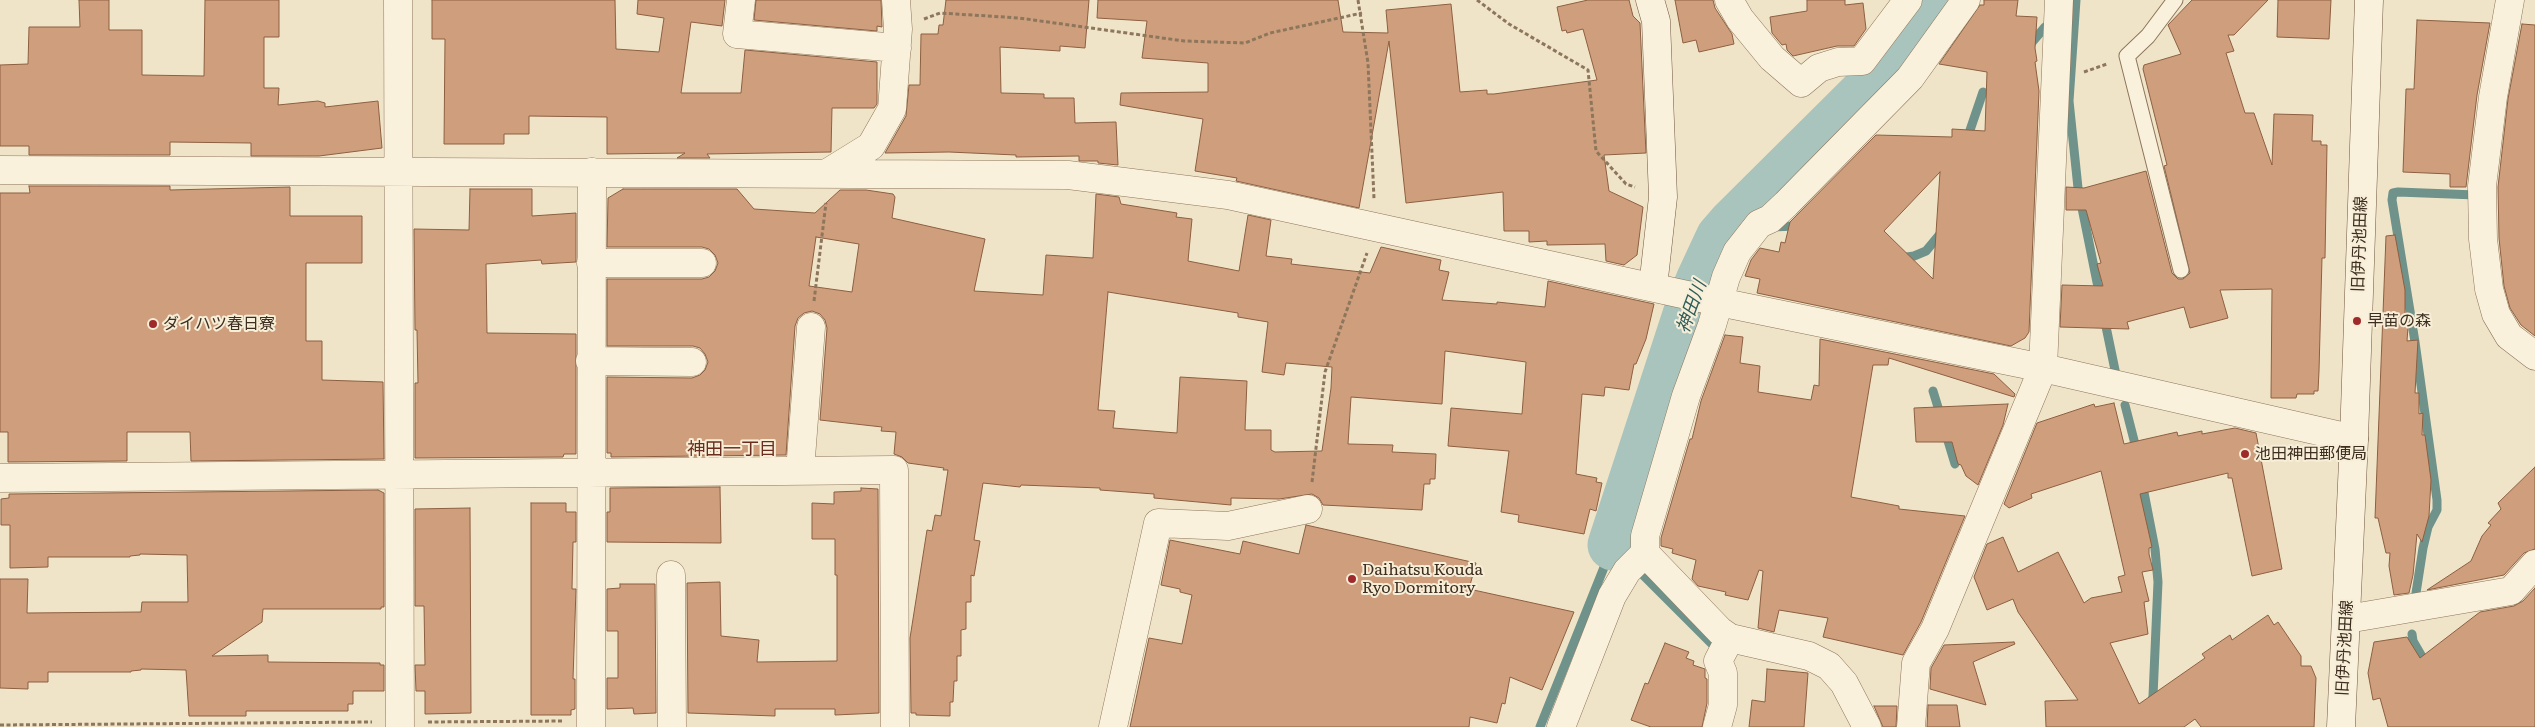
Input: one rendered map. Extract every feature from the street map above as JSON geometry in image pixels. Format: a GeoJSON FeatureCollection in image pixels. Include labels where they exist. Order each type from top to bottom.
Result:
{"type":"FeatureCollection","features":[{"type":"Feature","properties":{"kind":"street"},"geometry":{"type":"LineString","coordinates":[[398,0],[400,724]]}},
{"type":"Feature","properties":{"kind":"street"},"geometry":{"type":"LineString","coordinates":[[741,0],[737,34],[897,39]]}},
{"type":"Feature","properties":{"kind":"street"},"geometry":{"type":"LineString","coordinates":[[829,172],[871,146],[892,109],[897,39],[896,0]]}},
{"type":"Feature","properties":{"kind":"street"},"geometry":{"type":"LineString","coordinates":[[1650,0],[1656,21],[1663,197],[1661,289]]}},
{"type":"Feature","properties":{"kind":"street"},"geometry":{"type":"LineString","coordinates":[[1729,0],[1740,20],[1772,58],[1800,83],[1819,68],[1838,62],[1862,61],[1908,0]]}},
{"type":"Feature","properties":{"kind":"street"},"geometry":{"type":"LineString","coordinates":[[1911,727],[1916,663],[1935,629],[2044,368],[2059,0]]}},
{"type":"Feature","properties":{"kind":"street","name":"旧伊丹池田線"},"geometry":{"type":"LineString","coordinates":[[2341,727],[2354,439],[2369,0]]}},
{"type":"Feature","properties":{"kind":"street"},"geometry":{"type":"LineString","coordinates":[[2510,0],[2493,97],[2482,186],[2483,239],[2488,289],[2496,314],[2509,336],[2535,356]]}},
{"type":"Feature","properties":{"kind":"street"},"geometry":{"type":"LineString","coordinates":[[1561,727],[1612,596],[1636,562],[1715,301],[1737,252],[1759,224],[1770,219],[1786,204],[1910,78],[1962,1]]}},
{"type":"Feature","properties":{"kind":"street"},"geometry":{"type":"LineString","coordinates":[[0,170],[829,172],[1068,175],[1228,195],[1715,301],[2044,368],[2354,439]]}},
{"type":"Feature","properties":{"kind":"street"},"geometry":{"type":"LineString","coordinates":[[591,724],[590,361],[592,172]]}},
{"type":"Feature","properties":{"kind":"street"},"geometry":{"type":"LineString","coordinates":[[591,263],[702,263]]}},
{"type":"Feature","properties":{"kind":"street"},"geometry":{"type":"LineString","coordinates":[[800,471],[812,327]]}},
{"type":"Feature","properties":{"kind":"street"},"geometry":{"type":"LineString","coordinates":[[590,361],[692,362]]}},
{"type":"Feature","properties":{"kind":"street"},"geometry":{"type":"LineString","coordinates":[[0,478],[894,470],[895,727]]}},
{"type":"Feature","properties":{"kind":"street"},"geometry":{"type":"LineString","coordinates":[[1113,727],[1158,522],[1228,526],[1308,509]]}},
{"type":"Feature","properties":{"kind":"street"},"geometry":{"type":"LineString","coordinates":[[1636,562],[1730,638],[1809,656],[1829,666],[1838,674],[1867,727]]}},
{"type":"Feature","properties":{"kind":"street"},"geometry":{"type":"LineString","coordinates":[[2347,619],[2512,591],[2535,564]]}},
{"type":"Feature","properties":{"kind":"street"},"geometry":{"type":"LineString","coordinates":[[671,575],[672,727]]}},
{"type":"Feature","properties":{"kind":"street"},"geometry":{"type":"LineString","coordinates":[[1717,727],[1723,705],[1723,673],[1718,662],[1730,638]]}},
{"type":"Feature","properties":{"kind":"lane"},"geometry":{"type":"LineString","coordinates":[[2175,0],[2148,36],[2127,56],[2181,270]]}},
{"type":"Feature","properties":{"kind":"path"},"geometry":{"type":"LineString","coordinates":[[1308,509],[1325,372],[1377,227],[1371,158],[1368,63],[1362,13],[1358,0]]}},
{"type":"Feature","properties":{"kind":"path"},"geometry":{"type":"LineString","coordinates":[[1477,0],[1509,24],[1588,70],[1596,151],[1626,184],[1663,197]]}},
{"type":"Feature","properties":{"kind":"path"},"geometry":{"type":"LineString","coordinates":[[897,39],[940,14],[1019,18],[1184,41],[1245,43],[1270,33],[1362,13]]}},
{"type":"Feature","properties":{"kind":"path"},"geometry":{"type":"LineString","coordinates":[[2080,73],[2127,56]]}},
{"type":"Feature","properties":{"kind":"path"},"geometry":{"type":"LineString","coordinates":[[812,327],[829,172]]}},
{"type":"Feature","properties":{"kind":"path"},"geometry":{"type":"LineString","coordinates":[[0,725],[591,724]]}},
{"type":"Feature","properties":{"kind":"building"},"geometry":{"type":"Polygon","coordinates":[[[79,0],[109,0],[109,30],[142,30],[142,75],[204,76],[205,0],[279,0],[279,37],[264,37],[264,88],[279,88],[278,105],[318,101],[325,103],[325,107],[378,101],[382,148],[319,156],[251,156],[251,143],[170,142],[170,155],[29,155],[29,146],[0,146],[0,65],[28,64],[29,27],[80,27],[79,0]]]}},
{"type":"Feature","properties":{"kind":"building"},"geometry":{"type":"Polygon","coordinates":[[[432,0],[615,0],[616,49],[659,52],[664,18],[637,14],[638,0],[725,0],[722,26],[691,22],[681,93],[741,93],[745,50],[877,62],[877,104],[874,108],[832,108],[831,152],[707,154],[710,158],[677,158],[685,153],[607,154],[607,117],[529,116],[529,134],[504,134],[504,144],[444,144],[445,39],[432,39],[432,0]]]}},
{"type":"Feature","properties":{"kind":"building"},"geometry":{"type":"Polygon","coordinates":[[[756,0],[881,0],[882,27],[877,26],[877,31],[754,20],[756,0]]]}},
{"type":"Feature","properties":{"kind":"building"},"geometry":{"type":"Polygon","coordinates":[[[946,0],[1089,0],[1085,48],[1060,46],[1060,51],[1000,47],[1001,93],[1044,94],[1044,98],[1074,98],[1075,123],[1116,122],[1118,165],[1098,163],[1098,161],[1079,161],[1079,156],[1016,157],[1016,155],[949,152],[885,153],[906,116],[909,85],[920,85],[921,34],[938,34],[939,25],[943,25],[946,0]]]}},
{"type":"Feature","properties":{"kind":"building"},"geometry":{"type":"Polygon","coordinates":[[[1098,0],[1338,0],[1343,32],[1388,33],[1386,10],[1451,4],[1460,92],[1487,90],[1487,94],[1494,94],[1597,80],[1583,29],[1567,33],[1566,30],[1562,31],[1557,7],[1588,0],[1629,0],[1633,16],[1640,23],[1646,153],[1604,155],[1609,191],[1643,207],[1637,255],[1624,265],[1606,261],[1605,244],[1547,245],[1547,241],[1529,242],[1529,231],[1504,231],[1503,192],[1406,203],[1389,41],[1359,208],[1236,181],[1237,178],[1195,171],[1203,119],[1120,105],[1121,93],[1208,92],[1208,63],[1142,58],[1147,21],[1097,18],[1098,0]]]}},
{"type":"Feature","properties":{"kind":"building"},"geometry":{"type":"Polygon","coordinates":[[[1675,0],[1713,0],[1715,8],[1732,34],[1734,44],[1699,52],[1696,40],[1683,43],[1675,0]]]}},
{"type":"Feature","properties":{"kind":"building"},"geometry":{"type":"Polygon","coordinates":[[[1807,0],[1845,0],[1845,5],[1863,3],[1866,29],[1854,46],[1837,46],[1793,56],[1787,50],[1786,44],[1782,45],[1772,33],[1770,17],[1807,11],[1807,0]]]}},
{"type":"Feature","properties":{"kind":"building"},"geometry":{"type":"Polygon","coordinates":[[[1984,0],[2018,0],[2016,16],[2037,17],[2035,48],[2037,61],[2035,62],[2039,91],[2029,332],[2025,338],[2011,346],[1757,293],[1760,279],[1745,276],[1751,260],[1760,248],[1779,252],[1781,242],[1785,243],[1790,222],[1876,135],[1952,137],[1952,129],[1985,131],[1987,72],[1939,64],[1980,5],[1984,5],[1984,0]],[[1940,172],[1884,231],[1933,279],[1940,172]]]}},
{"type":"Feature","properties":{"kind":"building"},"geometry":{"type":"Polygon","coordinates":[[[2192,0],[2268,0],[2234,35],[2228,35],[2234,51],[2226,53],[2245,113],[2254,113],[2272,165],[2274,114],[2313,115],[2312,141],[2321,141],[2321,145],[2327,145],[2325,258],[2322,258],[2318,391],[2314,391],[2314,394],[2297,394],[2296,398],[2271,398],[2272,289],[2220,290],[2228,318],[2190,328],[2184,307],[2127,322],[2129,329],[2060,327],[2062,285],[2103,286],[2097,264],[2101,263],[2086,210],[2066,210],[2066,187],[2084,188],[2146,171],[2172,273],[2178,279],[2183,279],[2190,273],[2164,166],[2167,165],[2143,69],[2144,65],[2181,54],[2168,25],[2192,0]]]}},
{"type":"Feature","properties":{"kind":"building"},"geometry":{"type":"Polygon","coordinates":[[[2278,0],[2331,0],[2329,39],[2277,37],[2278,0]]]}},
{"type":"Feature","properties":{"kind":"building"},"geometry":{"type":"Polygon","coordinates":[[[2417,20],[2490,23],[2477,95],[2466,187],[2450,187],[2450,174],[2403,172],[2406,89],[2414,89],[2417,20]]]}},
{"type":"Feature","properties":{"kind":"building"},"geometry":{"type":"Polygon","coordinates":[[[2522,24],[2535,25],[2535,336],[2521,325],[2510,308],[2504,286],[2499,238],[2498,187],[2508,99],[2522,24]]]}},
{"type":"Feature","properties":{"kind":"building"},"geometry":{"type":"Polygon","coordinates":[[[29,186],[170,186],[170,190],[290,187],[290,216],[362,216],[362,263],[306,263],[306,341],[322,341],[322,380],[383,382],[384,459],[191,461],[190,432],[127,432],[127,461],[8,462],[8,432],[0,432],[0,193],[30,193],[29,186]]]}},
{"type":"Feature","properties":{"kind":"building"},"geometry":{"type":"Polygon","coordinates":[[[470,189],[532,189],[532,216],[576,213],[576,262],[542,264],[541,260],[486,264],[487,333],[576,334],[576,454],[564,454],[563,457],[415,458],[415,383],[418,383],[417,330],[415,330],[414,229],[469,230],[470,189]]]}},
{"type":"Feature","properties":{"kind":"building"},"geometry":{"type":"Polygon","coordinates":[[[623,189],[737,189],[754,209],[815,213],[840,190],[866,190],[893,194],[895,197],[892,218],[985,239],[974,291],[1043,295],[1046,255],[1093,258],[1096,194],[1119,197],[1121,204],[1177,213],[1176,217],[1192,219],[1188,261],[1239,271],[1248,215],[1271,220],[1266,256],[1292,259],[1291,264],[1370,273],[1381,247],[1441,260],[1439,270],[1449,272],[1442,300],[1497,304],[1497,302],[1545,307],[1548,281],[1654,304],[1646,339],[1636,364],[1634,364],[1629,390],[1605,387],[1604,396],[1582,394],[1576,474],[1597,478],[1596,482],[1602,483],[1596,511],[1590,509],[1584,534],[1518,522],[1519,515],[1501,512],[1509,451],[1448,446],[1451,408],[1522,414],[1526,362],[1445,351],[1442,404],[1351,397],[1348,444],[1393,445],[1392,452],[1436,454],[1435,479],[1430,479],[1430,484],[1424,484],[1422,510],[1323,505],[1319,498],[1312,494],[1279,499],[1231,498],[1231,505],[1154,498],[1154,494],[1100,490],[1100,488],[1021,485],[1020,487],[983,483],[974,540],[980,541],[974,576],[971,575],[971,602],[966,602],[966,629],[961,630],[961,656],[957,656],[957,681],[954,681],[953,702],[950,702],[950,716],[916,715],[916,713],[911,713],[910,638],[927,530],[932,531],[935,515],[941,516],[948,470],[908,463],[902,457],[894,454],[896,432],[881,431],[882,427],[820,420],[827,328],[825,320],[820,314],[812,311],[804,313],[798,318],[795,326],[786,455],[611,457],[611,453],[607,453],[607,377],[692,378],[700,375],[705,370],[708,362],[700,348],[693,346],[607,346],[607,279],[702,279],[709,277],[715,271],[718,263],[715,255],[709,249],[702,247],[607,247],[608,198],[623,189]],[[816,237],[809,286],[852,292],[859,244],[816,237]],[[1108,292],[1098,410],[1115,411],[1113,428],[1177,433],[1180,377],[1247,381],[1245,430],[1271,430],[1271,450],[1275,452],[1322,451],[1332,367],[1286,363],[1284,375],[1262,372],[1268,322],[1238,317],[1238,313],[1108,292]]]}},
{"type":"Feature","properties":{"kind":"building"},"geometry":{"type":"Polygon","coordinates":[[[2395,235],[2405,290],[2405,313],[2409,313],[2407,341],[2418,340],[2415,393],[2419,393],[2419,414],[2423,413],[2422,435],[2425,435],[2431,480],[2429,516],[2422,542],[2417,534],[2413,575],[2409,593],[2394,595],[2389,566],[2390,553],[2386,553],[2378,518],[2375,518],[2386,236],[2395,235]]]}},
{"type":"Feature","properties":{"kind":"building"},"geometry":{"type":"Polygon","coordinates":[[[1725,335],[1743,337],[1740,363],[1760,366],[1758,392],[1811,400],[1814,385],[1819,386],[1820,339],[1994,374],[2015,394],[2014,397],[1889,358],[1888,365],[1873,365],[1851,497],[1899,506],[1899,509],[1965,516],[1921,622],[1903,655],[1823,637],[1828,618],[1779,610],[1774,632],[1758,628],[1763,571],[1759,570],[1748,600],[1725,595],[1726,592],[1698,586],[1692,579],[1696,560],[1672,553],[1673,549],[1661,546],[1661,538],[1690,439],[1692,439],[1701,401],[1725,335]]]}},
{"type":"Feature","properties":{"kind":"building"},"geometry":{"type":"Polygon","coordinates":[[[2114,403],[2124,444],[2177,432],[2178,436],[2202,431],[2202,434],[2235,428],[2256,433],[2282,569],[2252,576],[2232,478],[2228,478],[2228,473],[2140,494],[2152,547],[2149,548],[2149,554],[2153,570],[2142,572],[2149,601],[2144,602],[2148,634],[2110,643],[2139,704],[2205,658],[2202,654],[2230,635],[2232,640],[2268,615],[2274,625],[2278,622],[2301,656],[2301,666],[2311,666],[2316,678],[2314,727],[2201,727],[2195,719],[2184,727],[2046,727],[2045,701],[2078,700],[2018,612],[2013,599],[1987,610],[1974,577],[1987,544],[2003,537],[2018,572],[2058,552],[2084,603],[2091,598],[2122,592],[2118,577],[2125,575],[2101,471],[2031,494],[2032,498],[2009,508],[2004,504],[2037,423],[2094,404],[2095,407],[2114,403]]]}},
{"type":"Feature","properties":{"kind":"building"},"geometry":{"type":"Polygon","coordinates":[[[2008,404],[2003,425],[1978,485],[1966,476],[1961,465],[1958,464],[1952,442],[1916,442],[1914,408],[2008,404]]]}},
{"type":"Feature","properties":{"kind":"building"},"geometry":{"type":"Polygon","coordinates":[[[2535,467],[2535,549],[2524,553],[2504,575],[2427,590],[2471,561],[2482,536],[2491,525],[2488,523],[2501,509],[2498,503],[2535,467]]]}},
{"type":"Feature","properties":{"kind":"building"},"geometry":{"type":"Polygon","coordinates":[[[720,487],[721,543],[607,542],[607,512],[610,512],[610,488],[720,487]]]}},
{"type":"Feature","properties":{"kind":"building"},"geometry":{"type":"Polygon","coordinates":[[[861,488],[878,489],[879,713],[835,715],[835,709],[775,709],[775,716],[688,713],[687,583],[720,582],[721,636],[759,640],[757,662],[837,661],[835,539],[812,539],[812,503],[834,504],[834,492],[861,491],[861,488]]]}},
{"type":"Feature","properties":{"kind":"building"},"geometry":{"type":"Polygon","coordinates":[[[378,490],[384,493],[384,607],[381,607],[381,609],[263,609],[262,622],[212,656],[268,655],[268,662],[380,663],[380,665],[384,665],[384,691],[353,691],[353,704],[348,704],[348,711],[246,711],[246,716],[189,716],[186,670],[141,669],[131,672],[48,672],[48,682],[28,682],[28,689],[0,688],[0,579],[28,579],[27,613],[141,612],[142,602],[188,602],[187,555],[140,554],[130,557],[48,557],[48,567],[10,568],[10,525],[1,525],[1,499],[9,498],[9,494],[378,490]]]}},
{"type":"Feature","properties":{"kind":"building"},"geometry":{"type":"Polygon","coordinates":[[[531,503],[566,503],[566,512],[576,512],[576,542],[573,542],[572,589],[576,589],[573,679],[575,679],[575,709],[571,710],[571,715],[531,715],[531,503]]]}},
{"type":"Feature","properties":{"kind":"building"},"geometry":{"type":"Polygon","coordinates":[[[470,508],[471,713],[425,714],[425,691],[416,691],[415,665],[425,665],[424,606],[415,606],[415,509],[470,508]]]}},
{"type":"Feature","properties":{"kind":"building"},"geometry":{"type":"Polygon","coordinates":[[[1306,525],[1476,563],[1469,589],[1574,612],[1542,690],[1510,677],[1505,704],[1502,703],[1497,723],[1470,717],[1469,727],[1130,727],[1149,638],[1182,644],[1192,595],[1180,592],[1180,589],[1161,585],[1170,540],[1240,554],[1243,541],[1299,554],[1306,525]]]}},
{"type":"Feature","properties":{"kind":"building"},"geometry":{"type":"Polygon","coordinates":[[[620,584],[655,584],[656,713],[634,714],[633,708],[607,709],[607,678],[618,678],[618,631],[607,631],[607,589],[620,588],[620,584]]]}},
{"type":"Feature","properties":{"kind":"building"},"geometry":{"type":"Polygon","coordinates":[[[2535,588],[2535,727],[2388,727],[2380,698],[2373,700],[2368,673],[2374,642],[2407,637],[2420,658],[2480,612],[2514,606],[2523,601],[2535,588]]]}},
{"type":"Feature","properties":{"kind":"building"},"geometry":{"type":"Polygon","coordinates":[[[2014,642],[2015,644],[1973,662],[1986,705],[1930,689],[1931,668],[1944,645],[2014,642]]]}},
{"type":"Feature","properties":{"kind":"building"},"geometry":{"type":"Polygon","coordinates":[[[1665,643],[1689,652],[1686,658],[1694,661],[1693,665],[1705,669],[1707,703],[1702,727],[1651,727],[1631,720],[1645,683],[1648,684],[1665,643]]]}},
{"type":"Feature","properties":{"kind":"building"},"geometry":{"type":"Polygon","coordinates":[[[1767,669],[1808,673],[1804,727],[1749,727],[1752,700],[1765,702],[1767,669]]]}},
{"type":"Feature","properties":{"kind":"building"},"geometry":{"type":"Polygon","coordinates":[[[1928,705],[1957,705],[1960,727],[1927,727],[1928,705]]]}},
{"type":"Feature","properties":{"kind":"building"},"geometry":{"type":"Polygon","coordinates":[[[1874,706],[1897,706],[1896,727],[1883,727],[1874,706]]]}},
{"type":"Feature","properties":{"kind":"waterway","name":"神田川"},"geometry":{"type":"LineString","coordinates":[[1613,545],[1689,312],[1721,238],[1878,80],[1936,0]]}},
{"type":"Feature","properties":{"kind":"waterway"},"geometry":{"type":"LineString","coordinates":[[2076,0],[2069,101],[2078,188],[2100,297]]}},
{"type":"Feature","properties":{"kind":"waterway"},"geometry":{"type":"LineString","coordinates":[[2028,47],[2045,27]]}},
{"type":"Feature","properties":{"kind":"waterway"},"geometry":{"type":"LineString","coordinates":[[1967,139],[1983,92]]}},
{"type":"Feature","properties":{"kind":"waterway"},"geometry":{"type":"LineString","coordinates":[[2416,593],[2423,548],[2428,527],[2437,510],[2437,500],[2415,342],[2392,200],[2393,193],[2476,195]]}},
{"type":"Feature","properties":{"kind":"waterway"},"geometry":{"type":"LineString","coordinates":[[1772,227],[1796,226],[1801,228]]}},
{"type":"Feature","properties":{"kind":"waterway"},"geometry":{"type":"LineString","coordinates":[[1730,227],[1750,227]]}},
{"type":"Feature","properties":{"kind":"waterway"},"geometry":{"type":"LineString","coordinates":[[1899,258],[1914,256],[1926,251],[1941,233]]}},
{"type":"Feature","properties":{"kind":"waterway"},"geometry":{"type":"LineString","coordinates":[[2104,317],[2115,370]]}},
{"type":"Feature","properties":{"kind":"waterway"},"geometry":{"type":"LineString","coordinates":[[1933,391],[1941,417]]}},
{"type":"Feature","properties":{"kind":"waterway"},"geometry":{"type":"LineString","coordinates":[[2125,405],[2137,452]]}},
{"type":"Feature","properties":{"kind":"waterway"},"geometry":{"type":"LineString","coordinates":[[1945,431],[1955,464]]}},
{"type":"Feature","properties":{"kind":"waterway"},"geometry":{"type":"LineString","coordinates":[[2142,482],[2155,549],[2158,582],[2153,696],[2146,727]]}},
{"type":"Feature","properties":{"kind":"waterway"},"geometry":{"type":"LineString","coordinates":[[1540,727],[1613,545],[1717,649]]}},
{"type":"Feature","properties":{"kind":"waterway"},"geometry":{"type":"LineString","coordinates":[[2412,634],[2413,641],[2428,667]]}},
{"type":"Feature","properties":{"kind":"place","name":"早苗の森"},"geometry":{"type":"Point","coordinates":[2357,321]}},
{"type":"Feature","properties":{"kind":"place","name":"ダイハツ春日寮"},"geometry":{"type":"Point","coordinates":[153,324]}},
{"type":"Feature","properties":{"kind":"place","name":"池田神田郵便局"},"geometry":{"type":"Point","coordinates":[2245,454]}},
{"type":"Feature","properties":{"kind":"place","name":"Daihatsu Kouda Ryo Dormitory"},"geometry":{"type":"Point","coordinates":[1352,579]}},
{"type":"Feature","properties":{"kind":"district","name":"神田一丁目"},"geometry":{"type":"Point","coordinates":[732,450]}}]}
